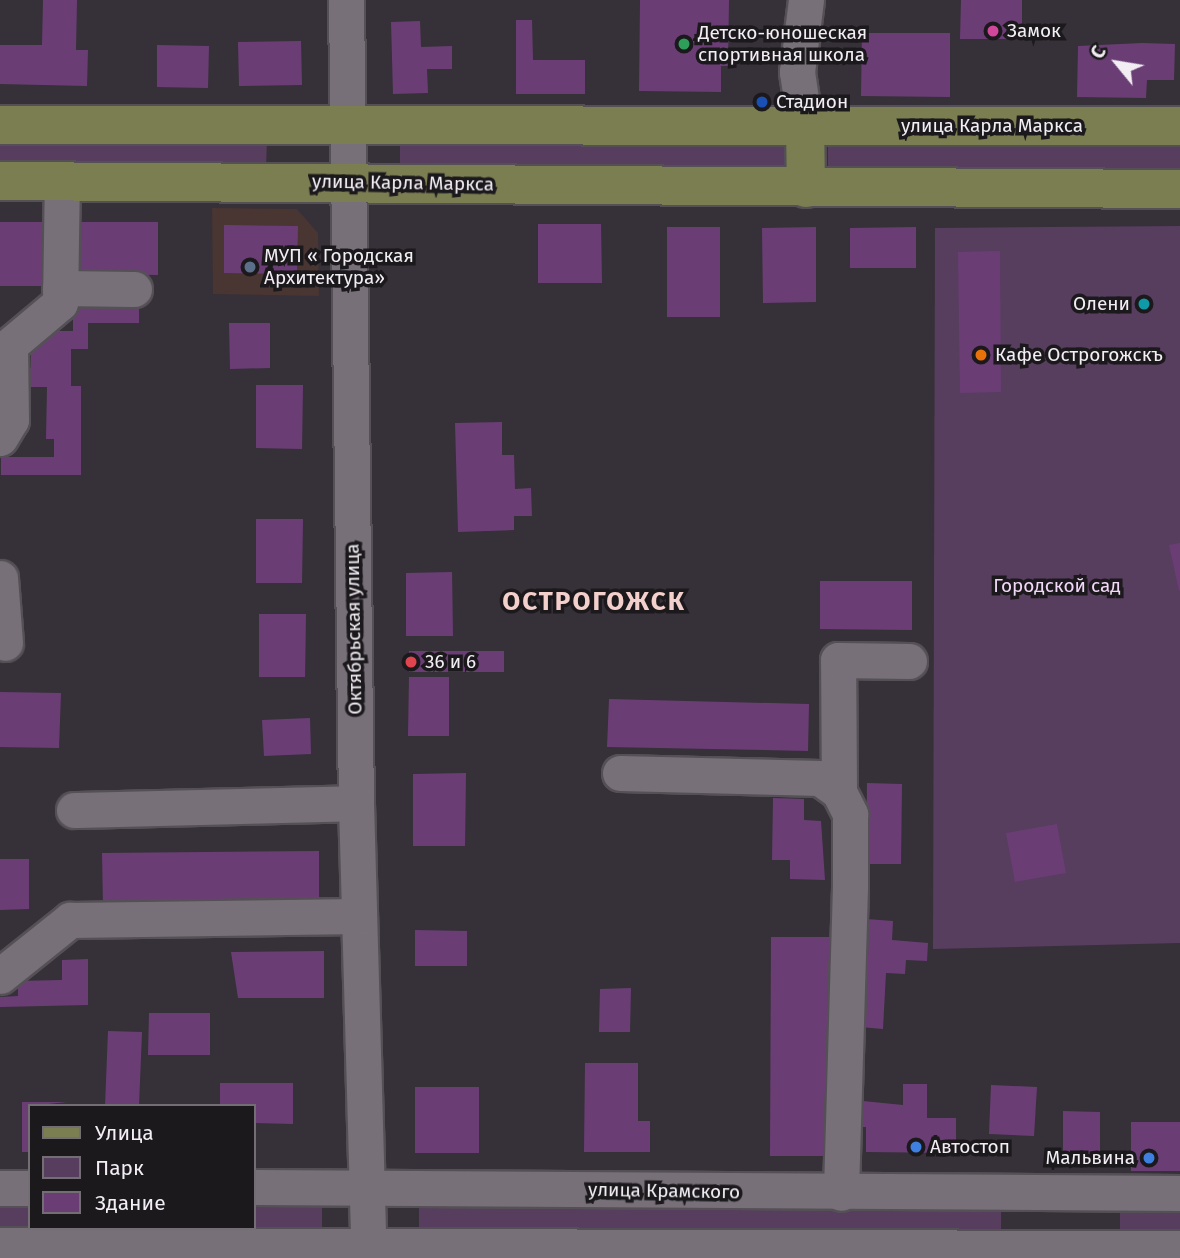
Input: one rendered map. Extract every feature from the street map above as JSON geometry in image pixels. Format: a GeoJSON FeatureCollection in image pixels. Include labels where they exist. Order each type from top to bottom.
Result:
{"type":"FeatureCollection","features":[{"type":"Feature","properties":{"kind":"main road","name":"улица Карла Маркса"},"geometry":{"type":"LineString","coordinates":[[0,125],[1180,126]]}},
{"type":"Feature","properties":{"kind":"main road"},"geometry":{"type":"LineString","coordinates":[[805,125],[806,188]]}},
{"type":"Feature","properties":{"kind":"main road","name":"улица Карла Маркса"},"geometry":{"type":"LineString","coordinates":[[0,181],[1180,189]]}},
{"type":"Feature","properties":{"kind":"street","name":"Октябрьская улица"},"geometry":{"type":"LineString","coordinates":[[346,0],[356,803],[369,1251]]}},
{"type":"Feature","properties":{"kind":"street"},"geometry":{"type":"LineString","coordinates":[[805,125],[797,72],[806,0]]}},
{"type":"Feature","properties":{"kind":"street"},"geometry":{"type":"LineString","coordinates":[[0,438],[11,420],[10,345],[60,303],[62,181]]}},
{"type":"Feature","properties":{"kind":"street"},"geometry":{"type":"LineString","coordinates":[[60,288],[134,289]]}},
{"type":"Feature","properties":{"kind":"street"},"geometry":{"type":"LineString","coordinates":[[0,578],[5,643]]}},
{"type":"Feature","properties":{"kind":"street"},"geometry":{"type":"LineString","coordinates":[[841,1193],[850,814],[839,792],[838,660],[909,661]]}},
{"type":"Feature","properties":{"kind":"street"},"geometry":{"type":"LineString","coordinates":[[620,773],[820,778],[839,792]]}},
{"type":"Feature","properties":{"kind":"street"},"geometry":{"type":"LineString","coordinates":[[74,810],[356,803]]}},
{"type":"Feature","properties":{"kind":"street"},"geometry":{"type":"LineString","coordinates":[[0,976],[70,920],[359,916]]}},
{"type":"Feature","properties":{"kind":"street","name":"улица Крамского"},"geometry":{"type":"LineString","coordinates":[[256,1187],[841,1193],[1180,1193]]}},
{"type":"Feature","properties":{"kind":"street"},"geometry":{"type":"LineString","coordinates":[[0,1188],[28,1188]]}},
{"type":"Feature","properties":{"kind":"street"},"geometry":{"type":"LineString","coordinates":[[1075,1193],[1075,1248]]}},
{"type":"Feature","properties":{"kind":"street"},"geometry":{"type":"LineString","coordinates":[[0,1245],[103,1252],[1180,1248]]}},
{"type":"Feature","properties":{"kind":"shaded area"},"geometry":{"type":"Polygon","coordinates":[[[212,208],[297,209],[318,233],[319,296],[213,294],[212,208]]]}},
{"type":"Feature","properties":{"kind":"green space"},"geometry":{"type":"Polygon","coordinates":[[[267,139],[266,169],[0,168],[0,140],[267,139]]]}},
{"type":"Feature","properties":{"kind":"green space"},"geometry":{"type":"Polygon","coordinates":[[[400,139],[785,143],[785,175],[400,172],[400,139]]]}},
{"type":"Feature","properties":{"kind":"green space"},"geometry":{"type":"Polygon","coordinates":[[[828,143],[1180,143],[1180,174],[828,173],[828,143]]]}},
{"type":"Feature","properties":{"kind":"green space","name":"Городской сад"},"geometry":{"type":"Polygon","coordinates":[[[1180,226],[1180,943],[933,949],[935,228],[1180,226]]]}},
{"type":"Feature","properties":{"kind":"green space"},"geometry":{"type":"Polygon","coordinates":[[[0,1199],[28,1199],[28,1230],[0,1230],[0,1199]]]}},
{"type":"Feature","properties":{"kind":"green space"},"geometry":{"type":"Polygon","coordinates":[[[256,1200],[322,1200],[322,1230],[256,1230],[256,1200]]]}},
{"type":"Feature","properties":{"kind":"green space"},"geometry":{"type":"Polygon","coordinates":[[[419,1201],[1001,1202],[1001,1231],[419,1230],[419,1201]]]}},
{"type":"Feature","properties":{"kind":"green space"},"geometry":{"type":"Polygon","coordinates":[[[1120,1205],[1180,1205],[1180,1234],[1120,1234],[1120,1205]]]}},
{"type":"Feature","properties":{"kind":"building"},"geometry":{"type":"Polygon","coordinates":[[[43,0],[77,0],[76,50],[88,50],[87,86],[0,84],[0,45],[42,45],[43,0]]]}},
{"type":"Feature","properties":{"kind":"building"},"geometry":{"type":"Polygon","coordinates":[[[640,0],[729,0],[728,66],[721,66],[721,92],[639,91],[640,0]]]}},
{"type":"Feature","properties":{"kind":"building"},"geometry":{"type":"Polygon","coordinates":[[[961,0],[1022,0],[1022,39],[960,39],[961,0]]]}},
{"type":"Feature","properties":{"kind":"building"},"geometry":{"type":"Polygon","coordinates":[[[516,20],[532,20],[533,60],[585,60],[585,94],[516,94],[516,20]]]}},
{"type":"Feature","properties":{"kind":"building"},"geometry":{"type":"Polygon","coordinates":[[[420,21],[421,47],[452,46],[452,69],[427,69],[428,93],[393,94],[391,22],[420,21]]]}},
{"type":"Feature","properties":{"kind":"building"},"geometry":{"type":"Polygon","coordinates":[[[862,33],[950,33],[950,97],[861,96],[862,33]]]}},
{"type":"Feature","properties":{"kind":"building"},"geometry":{"type":"Polygon","coordinates":[[[301,41],[302,85],[239,86],[238,42],[301,41]]]}},
{"type":"Feature","properties":{"kind":"building"},"geometry":{"type":"Polygon","coordinates":[[[1175,44],[1174,80],[1147,80],[1146,98],[1077,97],[1078,46],[1175,44]]]}},
{"type":"Feature","properties":{"kind":"building"},"geometry":{"type":"Polygon","coordinates":[[[157,45],[209,46],[208,88],[157,87],[157,45]]]}},
{"type":"Feature","properties":{"kind":"building"},"geometry":{"type":"Polygon","coordinates":[[[0,222],[43,222],[42,286],[0,286],[0,222]]]}},
{"type":"Feature","properties":{"kind":"building"},"geometry":{"type":"Polygon","coordinates":[[[80,222],[158,222],[158,275],[79,274],[80,222]]]}},
{"type":"Feature","properties":{"kind":"building"},"geometry":{"type":"Polygon","coordinates":[[[538,224],[601,224],[602,283],[538,283],[538,224]]]}},
{"type":"Feature","properties":{"kind":"building"},"geometry":{"type":"Polygon","coordinates":[[[224,225],[298,226],[297,274],[224,273],[224,225]]]}},
{"type":"Feature","properties":{"kind":"building"},"geometry":{"type":"Polygon","coordinates":[[[667,227],[720,227],[720,317],[667,317],[667,227]]]}},
{"type":"Feature","properties":{"kind":"building"},"geometry":{"type":"Polygon","coordinates":[[[816,227],[816,302],[763,303],[762,228],[816,227]]]}},
{"type":"Feature","properties":{"kind":"building"},"geometry":{"type":"Polygon","coordinates":[[[916,227],[916,268],[850,268],[850,228],[916,227]]]}},
{"type":"Feature","properties":{"kind":"building"},"geometry":{"type":"Polygon","coordinates":[[[1000,251],[1001,392],[960,393],[958,252],[1000,251]]]}},
{"type":"Feature","properties":{"kind":"building"},"geometry":{"type":"Polygon","coordinates":[[[73,307],[139,307],[139,323],[88,323],[88,349],[71,349],[71,386],[81,386],[81,475],[1,475],[1,457],[54,457],[54,439],[46,439],[47,387],[24,387],[24,368],[31,368],[31,344],[43,344],[43,331],[73,331],[73,307]]]}},
{"type":"Feature","properties":{"kind":"building"},"geometry":{"type":"Polygon","coordinates":[[[229,323],[270,323],[270,368],[230,369],[229,323]]]}},
{"type":"Feature","properties":{"kind":"building"},"geometry":{"type":"Polygon","coordinates":[[[256,385],[303,385],[302,449],[256,448],[256,385]]]}},
{"type":"Feature","properties":{"kind":"building"},"geometry":{"type":"Polygon","coordinates":[[[502,422],[502,455],[514,455],[515,489],[531,488],[532,516],[514,516],[514,530],[458,532],[455,423],[502,422]]]}},
{"type":"Feature","properties":{"kind":"building"},"geometry":{"type":"Polygon","coordinates":[[[256,519],[303,519],[302,583],[256,583],[256,519]]]}},
{"type":"Feature","properties":{"kind":"building"},"geometry":{"type":"Polygon","coordinates":[[[1180,543],[1180,590],[1179,591],[1169,545],[1180,543]]]}},
{"type":"Feature","properties":{"kind":"building"},"geometry":{"type":"Polygon","coordinates":[[[452,572],[453,636],[406,636],[406,573],[452,572]]]}},
{"type":"Feature","properties":{"kind":"building"},"geometry":{"type":"Polygon","coordinates":[[[820,581],[912,581],[912,630],[820,629],[820,581]]]}},
{"type":"Feature","properties":{"kind":"building"},"geometry":{"type":"Polygon","coordinates":[[[259,614],[306,614],[305,677],[259,677],[259,614]]]}},
{"type":"Feature","properties":{"kind":"building"},"geometry":{"type":"Polygon","coordinates":[[[409,651],[504,651],[504,672],[409,672],[409,651]]]}},
{"type":"Feature","properties":{"kind":"building"},"geometry":{"type":"Polygon","coordinates":[[[409,677],[449,677],[449,736],[408,736],[409,677]]]}},
{"type":"Feature","properties":{"kind":"building"},"geometry":{"type":"Polygon","coordinates":[[[0,692],[61,693],[59,748],[0,747],[0,692]]]}},
{"type":"Feature","properties":{"kind":"building"},"geometry":{"type":"Polygon","coordinates":[[[609,699],[809,704],[808,751],[607,747],[609,699]]]}},
{"type":"Feature","properties":{"kind":"building"},"geometry":{"type":"Polygon","coordinates":[[[310,718],[311,754],[264,756],[262,720],[310,718]]]}},
{"type":"Feature","properties":{"kind":"building"},"geometry":{"type":"Polygon","coordinates":[[[466,773],[465,846],[413,846],[413,774],[466,773]]]}},
{"type":"Feature","properties":{"kind":"building"},"geometry":{"type":"Polygon","coordinates":[[[867,783],[902,784],[901,864],[866,864],[867,783]]]}},
{"type":"Feature","properties":{"kind":"building"},"geometry":{"type":"Polygon","coordinates":[[[773,798],[804,799],[804,820],[821,821],[825,880],[790,879],[790,860],[772,860],[773,798]]]}},
{"type":"Feature","properties":{"kind":"building"},"geometry":{"type":"Polygon","coordinates":[[[1057,824],[1066,873],[1015,882],[1006,833],[1057,824]]]}},
{"type":"Feature","properties":{"kind":"building"},"geometry":{"type":"Polygon","coordinates":[[[319,851],[319,903],[103,906],[102,853],[319,851]]]}},
{"type":"Feature","properties":{"kind":"building"},"geometry":{"type":"Polygon","coordinates":[[[0,859],[29,859],[29,909],[0,910],[0,859]]]}},
{"type":"Feature","properties":{"kind":"building"},"geometry":{"type":"Polygon","coordinates":[[[866,919],[893,921],[892,940],[928,943],[927,961],[906,960],[905,974],[886,973],[883,1029],[860,1027],[866,919]]]}},
{"type":"Feature","properties":{"kind":"building"},"geometry":{"type":"Polygon","coordinates":[[[415,930],[467,931],[467,966],[415,966],[415,930]]]}},
{"type":"Feature","properties":{"kind":"building"},"geometry":{"type":"Polygon","coordinates":[[[771,937],[830,937],[829,1156],[770,1156],[771,937]]]}},
{"type":"Feature","properties":{"kind":"building"},"geometry":{"type":"Polygon","coordinates":[[[324,951],[324,998],[238,998],[231,952],[324,951]]]}},
{"type":"Feature","properties":{"kind":"building"},"geometry":{"type":"Polygon","coordinates":[[[88,959],[88,1005],[0,1007],[0,997],[18,996],[18,981],[62,980],[62,960],[88,959]]]}},
{"type":"Feature","properties":{"kind":"building"},"geometry":{"type":"Polygon","coordinates":[[[631,988],[630,1032],[599,1032],[600,989],[631,988]]]}},
{"type":"Feature","properties":{"kind":"building"},"geometry":{"type":"Polygon","coordinates":[[[149,1013],[210,1013],[210,1055],[148,1055],[149,1013]]]}},
{"type":"Feature","properties":{"kind":"building"},"geometry":{"type":"Polygon","coordinates":[[[108,1031],[142,1032],[139,1104],[105,1104],[108,1031]]]}},
{"type":"Feature","properties":{"kind":"building"},"geometry":{"type":"Polygon","coordinates":[[[585,1063],[638,1063],[638,1121],[650,1121],[650,1152],[584,1152],[585,1063]]]}},
{"type":"Feature","properties":{"kind":"building"},"geometry":{"type":"Polygon","coordinates":[[[220,1083],[293,1083],[293,1124],[256,1123],[256,1104],[220,1104],[220,1083]]]}},
{"type":"Feature","properties":{"kind":"building"},"geometry":{"type":"Polygon","coordinates":[[[903,1084],[927,1084],[927,1118],[956,1118],[956,1153],[866,1152],[866,1127],[853,1127],[853,1100],[903,1105],[903,1084]]]}},
{"type":"Feature","properties":{"kind":"building"},"geometry":{"type":"Polygon","coordinates":[[[991,1085],[1037,1087],[1034,1136],[989,1134],[991,1085]]]}},
{"type":"Feature","properties":{"kind":"building"},"geometry":{"type":"Polygon","coordinates":[[[415,1087],[479,1087],[479,1153],[415,1153],[415,1087]]]}},
{"type":"Feature","properties":{"kind":"building"},"geometry":{"type":"Polygon","coordinates":[[[22,1102],[67,1102],[28,1104],[28,1152],[22,1152],[22,1102]]]}},
{"type":"Feature","properties":{"kind":"building"},"geometry":{"type":"Polygon","coordinates":[[[1063,1111],[1100,1112],[1100,1159],[1063,1158],[1063,1111]]]}},
{"type":"Feature","properties":{"kind":"building"},"geometry":{"type":"Polygon","coordinates":[[[1131,1122],[1180,1122],[1180,1171],[1131,1171],[1131,1122]]]}},
{"type":"Feature","properties":{"kind":"place","name":"Замок"},"geometry":{"type":"Point","coordinates":[993,31]}},
{"type":"Feature","properties":{"kind":"place","name":"Детско-юношеская спортивная школа"},"geometry":{"type":"Point","coordinates":[684,44]}},
{"type":"Feature","properties":{"kind":"place","name":"Стадион"},"geometry":{"type":"Point","coordinates":[762,102]}},
{"type":"Feature","properties":{"kind":"place","name":"МУП « Городская Архитектура»"},"geometry":{"type":"Point","coordinates":[250,267]}},
{"type":"Feature","properties":{"kind":"place","name":"Олени"},"geometry":{"type":"Point","coordinates":[1144,304]}},
{"type":"Feature","properties":{"kind":"place","name":"Кафе Острогожскъ"},"geometry":{"type":"Point","coordinates":[981,355]}},
{"type":"Feature","properties":{"kind":"place","name":"36 и 6"},"geometry":{"type":"Point","coordinates":[411,662]}},
{"type":"Feature","properties":{"kind":"place","name":"Автостоп"},"geometry":{"type":"Point","coordinates":[916,1147]}},
{"type":"Feature","properties":{"kind":"place","name":"Мальвина"},"geometry":{"type":"Point","coordinates":[1149,1158]}},
{"type":"Feature","properties":{"kind":"district","name":"ОСТРОГОЖСК"},"geometry":{"type":"Point","coordinates":[594,602]}}]}
